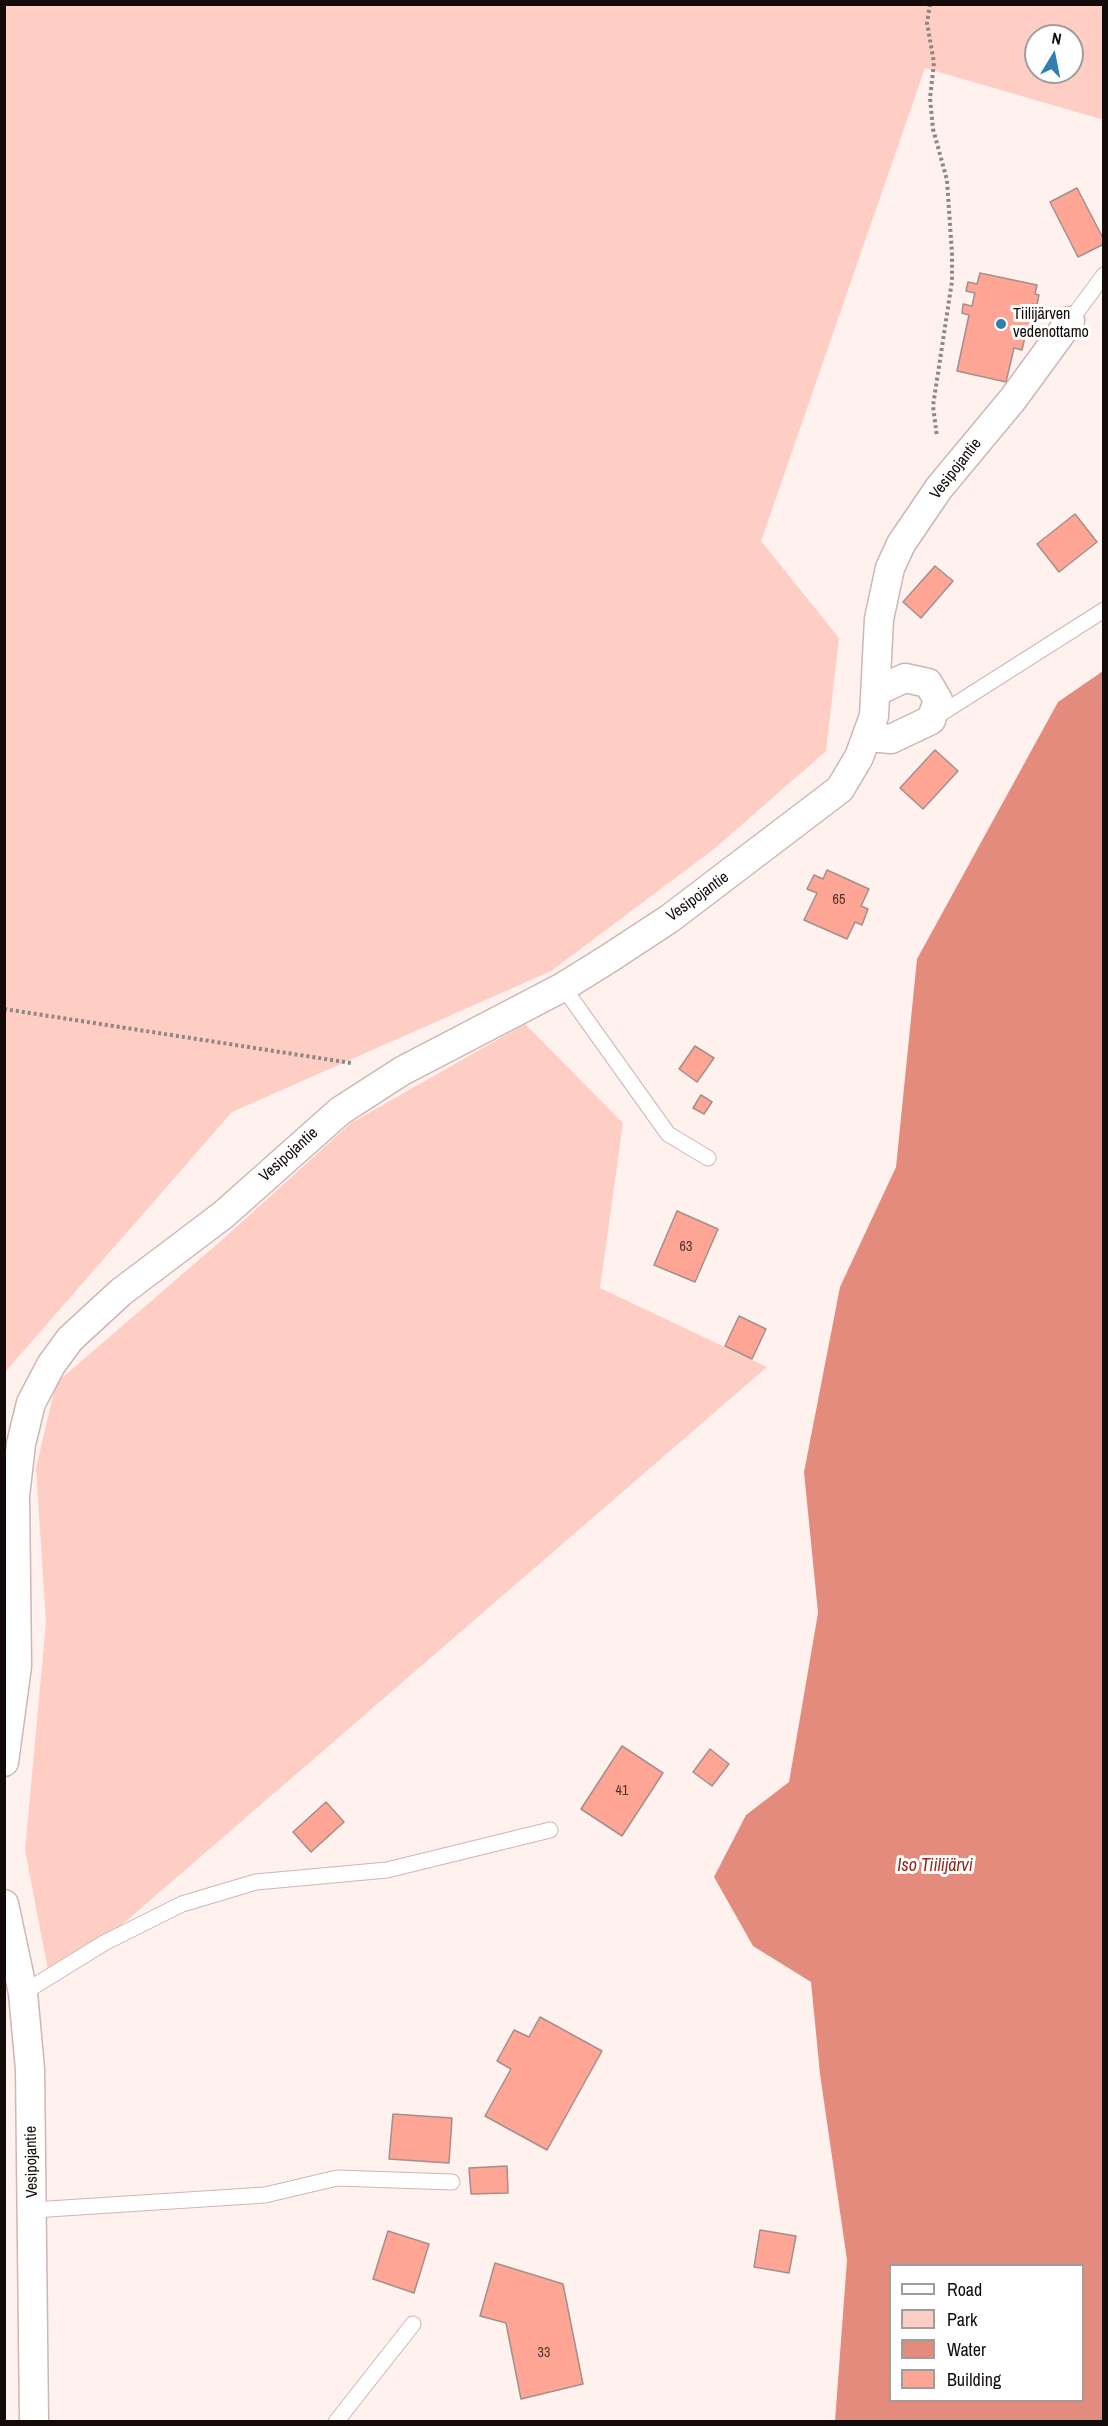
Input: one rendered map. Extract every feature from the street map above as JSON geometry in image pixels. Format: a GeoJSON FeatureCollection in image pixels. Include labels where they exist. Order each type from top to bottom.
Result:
{"type":"FeatureCollection","features":[{"type":"Feature","properties":{"kind":"street","name":"Vesipojantie"},"geometry":{"type":"LineString","coordinates":[[4,1762],[17,1666],[15,1496],[21,1444],[31,1403],[51,1365],[70,1339],[121,1292],[223,1215],[340,1111],[402,1071],[563,987],[669,919],[840,789],[859,757],[874,716],[879,619],[890,568],[901,544],[939,488],[1013,399],[1070,321]]}},
{"type":"Feature","properties":{"kind":"street"},"geometry":{"type":"LineString","coordinates":[[868,737],[891,739],[931,720],[938,700],[928,683],[905,678],[877,692]]}},
{"type":"Feature","properties":{"kind":"street","name":"Vesipojantie"},"geometry":{"type":"LineString","coordinates":[[4,1904],[23,1993],[30,2069],[34,2421]]}},
{"type":"Feature","properties":{"kind":"lane","name":"Vesipojantie"},"geometry":{"type":"LineString","coordinates":[[1070,321],[1104,275]]}},
{"type":"Feature","properties":{"kind":"lane"},"geometry":{"type":"LineString","coordinates":[[931,720],[1104,610]]}},
{"type":"Feature","properties":{"kind":"lane"},"geometry":{"type":"LineString","coordinates":[[563,987],[668,1134],[708,1158]]}},
{"type":"Feature","properties":{"kind":"lane"},"geometry":{"type":"LineString","coordinates":[[23,1993],[104,1943],[182,1904],[256,1882],[387,1870],[550,1830]]}},
{"type":"Feature","properties":{"kind":"lane"},"geometry":{"type":"LineString","coordinates":[[33,2210],[265,2195],[337,2178],[452,2181]]}},
{"type":"Feature","properties":{"kind":"lane"},"geometry":{"type":"LineString","coordinates":[[336,2421],[414,2324]]}},
{"type":"Feature","properties":{"kind":"path"},"geometry":{"type":"LineString","coordinates":[[930,4],[927,23],[934,63],[930,98],[933,129],[947,180],[952,254],[952,281],[933,406],[939,488]]}},
{"type":"Feature","properties":{"kind":"path"},"geometry":{"type":"LineString","coordinates":[[4,1009],[402,1071]]}},
{"type":"Feature","properties":{"kind":"green space"},"geometry":{"type":"Polygon","coordinates":[[[5,4],[1103,5],[1104,120],[925,68],[761,541],[839,638],[826,751],[714,849],[551,971],[232,1112],[5,1372],[5,4]]]}},
{"type":"Feature","properties":{"kind":"green space"},"geometry":{"type":"Polygon","coordinates":[[[525,1024],[623,1123],[600,1288],[767,1367],[51,1986],[25,1850],[46,1623],[36,1468],[56,1383],[222,1240],[351,1123],[525,1024]]]}},
{"type":"Feature","properties":{"kind":"water","name":"Iso Tiilijärvi"},"geometry":{"type":"Polygon","coordinates":[[[1103,671],[1103,2421],[835,2421],[847,2260],[820,2074],[811,1982],[753,1946],[714,1877],[746,1815],[789,1782],[818,1613],[804,1472],[840,1287],[896,1167],[917,959],[1058,702],[1103,671]]]}},
{"type":"Feature","properties":{"kind":"building"},"geometry":{"type":"Polygon","coordinates":[[[1077,188],[1104,240],[1104,244],[1078,257],[1050,202],[1077,188]]]}},
{"type":"Feature","properties":{"kind":"building","name":"Tiilijärven vedenottamo"},"geometry":{"type":"Polygon","coordinates":[[[980,273],[1037,285],[1035,294],[1039,295],[1037,305],[1032,304],[1029,318],[1036,320],[1034,329],[1027,328],[1022,350],[1014,348],[1006,382],[957,371],[969,315],[962,313],[963,304],[972,306],[975,293],[966,291],[968,282],[977,284],[980,273]]]}},
{"type":"Feature","properties":{"kind":"building"},"geometry":{"type":"Polygon","coordinates":[[[1075,514],[1097,542],[1059,572],[1037,544],[1075,514]]]}},
{"type":"Feature","properties":{"kind":"building"},"geometry":{"type":"Polygon","coordinates":[[[935,566],[953,581],[921,618],[903,602],[935,566]]]}},
{"type":"Feature","properties":{"kind":"building"},"geometry":{"type":"Polygon","coordinates":[[[935,750],[958,771],[923,809],[900,788],[935,750]]]}},
{"type":"Feature","properties":{"kind":"building"},"geometry":{"type":"Polygon","coordinates":[[[827,870],[869,889],[861,906],[868,909],[862,925],[855,922],[847,939],[804,920],[817,893],[807,889],[814,875],[823,879],[827,870]]]}},
{"type":"Feature","properties":{"kind":"building"},"geometry":{"type":"Polygon","coordinates":[[[695,1046],[714,1058],[697,1082],[679,1069],[695,1046]]]}},
{"type":"Feature","properties":{"kind":"building"},"geometry":{"type":"Polygon","coordinates":[[[701,1095],[712,1102],[704,1114],[693,1108],[701,1095]]]}},
{"type":"Feature","properties":{"kind":"building"},"geometry":{"type":"Polygon","coordinates":[[[677,1211],[718,1229],[695,1282],[654,1265],[677,1211]]]}},
{"type":"Feature","properties":{"kind":"building"},"geometry":{"type":"Polygon","coordinates":[[[739,1316],[766,1329],[752,1359],[725,1346],[739,1316]]]}},
{"type":"Feature","properties":{"kind":"building"},"geometry":{"type":"Polygon","coordinates":[[[622,1746],[663,1773],[622,1836],[581,1809],[622,1746]]]}},
{"type":"Feature","properties":{"kind":"building"},"geometry":{"type":"Polygon","coordinates":[[[710,1749],[729,1764],[712,1786],[693,1772],[710,1749]]]}},
{"type":"Feature","properties":{"kind":"building"},"geometry":{"type":"Polygon","coordinates":[[[326,1802],[344,1822],[311,1852],[293,1832],[326,1802]]]}},
{"type":"Feature","properties":{"kind":"building"},"geometry":{"type":"Polygon","coordinates":[[[540,2017],[602,2051],[547,2150],[485,2116],[511,2069],[497,2061],[514,2030],[529,2037],[540,2017]]]}},
{"type":"Feature","properties":{"kind":"building"},"geometry":{"type":"Polygon","coordinates":[[[393,2114],[452,2118],[449,2163],[389,2159],[393,2114]]]}},
{"type":"Feature","properties":{"kind":"building"},"geometry":{"type":"Polygon","coordinates":[[[507,2166],[508,2193],[471,2194],[469,2168],[507,2166]]]}},
{"type":"Feature","properties":{"kind":"building"},"geometry":{"type":"Polygon","coordinates":[[[760,2230],[796,2236],[789,2273],[754,2267],[760,2230]]]}},
{"type":"Feature","properties":{"kind":"building"},"geometry":{"type":"Polygon","coordinates":[[[388,2231],[429,2244],[414,2293],[373,2279],[388,2231]]]}},
{"type":"Feature","properties":{"kind":"building"},"geometry":{"type":"Polygon","coordinates":[[[495,2263],[563,2284],[583,2384],[521,2399],[506,2323],[480,2316],[495,2263]]]}},
{"type":"Feature","properties":{"kind":"place","name":"Tiilijärven vedenottamo"},"geometry":{"type":"Point","coordinates":[1001,324]}}]}
